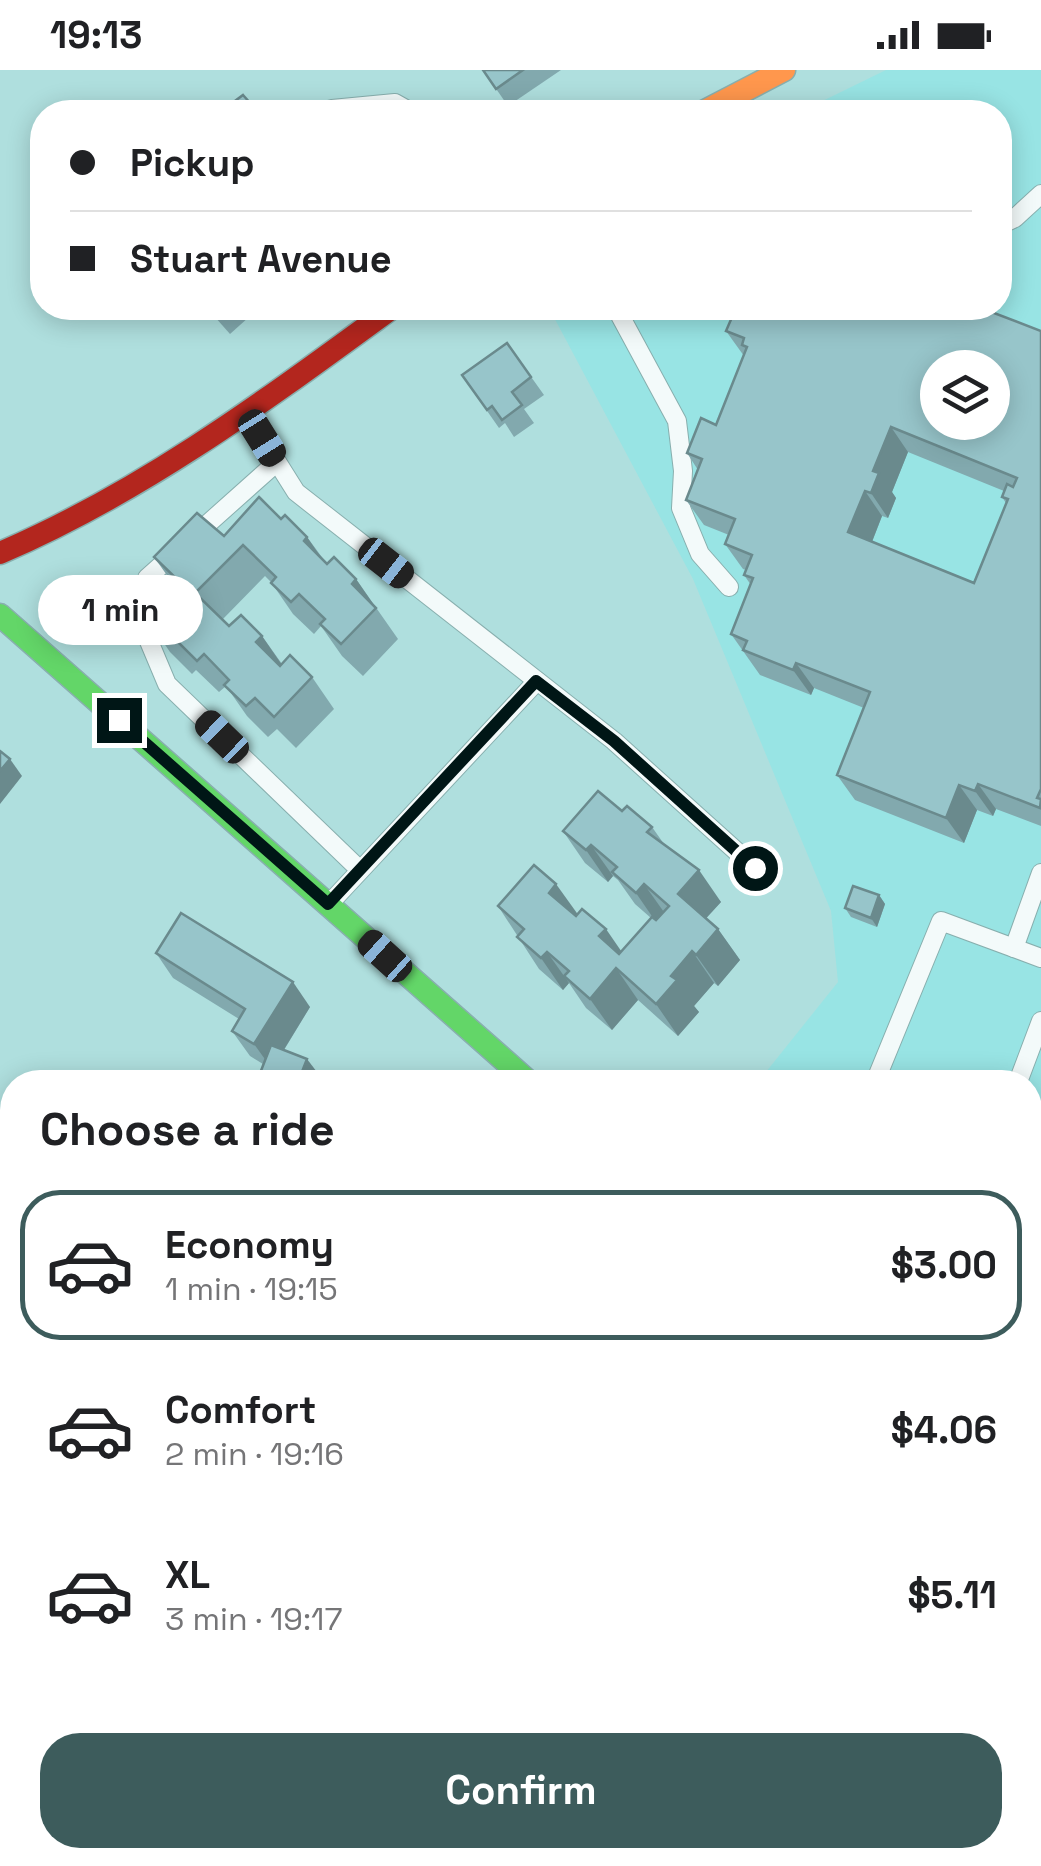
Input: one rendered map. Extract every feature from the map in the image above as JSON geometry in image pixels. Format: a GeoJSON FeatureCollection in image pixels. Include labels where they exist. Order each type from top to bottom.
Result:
{"type":"FeatureCollection","features":[{"type":"Feature","properties":{"kind":"street"},"geometry":{"type":"LineString","coordinates":[[726,100],[784,70]]}},
{"type":"Feature","properties":{"kind":"street"},"geometry":{"type":"LineString","coordinates":[[0,552],[84,515],[153,475],[246,414],[375,320]]}},
{"type":"Feature","properties":{"kind":"street"},"geometry":{"type":"LineString","coordinates":[[0,614],[515,1070]]}},
{"type":"Feature","properties":{"kind":"lane"},"geometry":{"type":"LineString","coordinates":[[1012,219],[1041,194]]}},
{"type":"Feature","properties":{"kind":"lane"},"geometry":{"type":"LineString","coordinates":[[622,320],[676,421],[683,471],[682,508],[700,554],[729,587]]}},
{"type":"Feature","properties":{"kind":"lane"},"geometry":{"type":"LineString","coordinates":[[246,414],[296,492],[614,741],[755,868]]}},
{"type":"Feature","properties":{"kind":"lane"},"geometry":{"type":"LineString","coordinates":[[277,462],[147,578],[144,627],[168,684],[360,870]]}},
{"type":"Feature","properties":{"kind":"lane"},"geometry":{"type":"LineString","coordinates":[[328,904],[536,681]]}},
{"type":"Feature","properties":{"kind":"lane"},"geometry":{"type":"LineString","coordinates":[[1014,948],[1041,872]]}},
{"type":"Feature","properties":{"kind":"lane"},"geometry":{"type":"LineString","coordinates":[[880,1070],[941,920],[1041,958]]}},
{"type":"Feature","properties":{"kind":"lane"},"geometry":{"type":"LineString","coordinates":[[1023,1070],[1041,1022]]}},
{"type":"Feature","properties":{"kind":"shaded area"},"geometry":{"type":"Polygon","coordinates":[[[886,70],[1041,70],[1041,1070],[768,1070],[838,982],[831,911],[693,579],[555,320],[1012,320],[1012,100],[825,100],[886,70]]]}},
{"type":"Feature","properties":{"kind":"building"},"geometry":{"type":"Polygon","coordinates":[[[483,70],[523,70],[496,89],[483,70]]]}},
{"type":"Feature","properties":{"kind":"building"},"geometry":{"type":"Polygon","coordinates":[[[731,320],[1012,320],[1041,331],[1041,789],[1037,798],[1041,799],[1040,808],[978,784],[975,791],[959,785],[946,818],[837,775],[870,692],[796,663],[793,670],[743,650],[747,641],[731,634],[753,578],[744,575],[752,555],[725,544],[735,519],[686,500],[702,459],[687,453],[701,418],[716,425],[747,347],[742,345],[744,338],[726,331],[731,320]],[[920,350],[920,439],[891,427],[873,471],[879,473],[871,493],[865,491],[848,532],[974,583],[1008,499],[1002,497],[1007,484],[1013,487],[1017,478],[923,440],[1010,440],[1010,350],[920,350]]]}},
{"type":"Feature","properties":{"kind":"building"},"geometry":{"type":"Polygon","coordinates":[[[507,343],[531,377],[512,392],[522,405],[502,420],[492,406],[487,410],[462,375],[507,343]]]}},
{"type":"Feature","properties":{"kind":"building"},"geometry":{"type":"Polygon","coordinates":[[[259,497],[281,519],[285,515],[327,564],[334,557],[356,579],[352,584],[376,608],[341,644],[320,624],[325,619],[299,594],[291,602],[271,583],[276,577],[243,545],[195,593],[229,626],[241,615],[262,636],[256,642],[280,666],[290,655],[312,677],[274,717],[255,698],[246,706],[224,685],[229,680],[204,654],[197,661],[148,620],[181,583],[154,557],[197,513],[224,536],[259,497]]]}},
{"type":"Feature","properties":{"kind":"building"},"geometry":{"type":"Polygon","coordinates":[[[0,751],[10,759],[0,771],[0,751]]]}},
{"type":"Feature","properties":{"kind":"building"},"geometry":{"type":"Polygon","coordinates":[[[598,791],[622,811],[627,806],[652,827],[647,832],[699,870],[678,894],[718,929],[671,976],[677,980],[656,1004],[616,968],[590,999],[564,976],[569,971],[547,952],[541,958],[517,937],[524,929],[498,906],[534,865],[556,884],[549,893],[576,916],[582,909],[606,929],[599,936],[619,954],[652,917],[656,920],[669,906],[644,884],[636,893],[612,872],[617,867],[591,845],[586,850],[563,831],[598,791]]]}},
{"type":"Feature","properties":{"kind":"building"},"geometry":{"type":"Polygon","coordinates":[[[853,886],[879,895],[871,918],[845,908],[853,886]]]}},
{"type":"Feature","properties":{"kind":"building"},"geometry":{"type":"Polygon","coordinates":[[[181,913],[293,982],[254,1044],[232,1031],[245,1009],[156,953],[181,913]]]}},
{"type":"Feature","properties":{"kind":"building"},"geometry":{"type":"Polygon","coordinates":[[[271,1045],[307,1059],[303,1070],[261,1070],[271,1045]]]}},
{"type":"Feature","properties":{"kind":"traffic: fast"},"geometry":{"type":"LineString","coordinates":[[0,615],[515,1070]]}},
{"type":"Feature","properties":{"kind":"traffic: slow"},"geometry":{"type":"LineString","coordinates":[[726,100],[784,70]]}},
{"type":"Feature","properties":{"kind":"traffic: jam"},"geometry":{"type":"LineString","coordinates":[[0,553],[104,502],[203,442],[375,320]]}},
{"type":"Feature","properties":{"kind":"route"},"geometry":{"type":"LineString","coordinates":[[119,720],[328,904],[536,681],[614,741],[755,868]]}}]}
